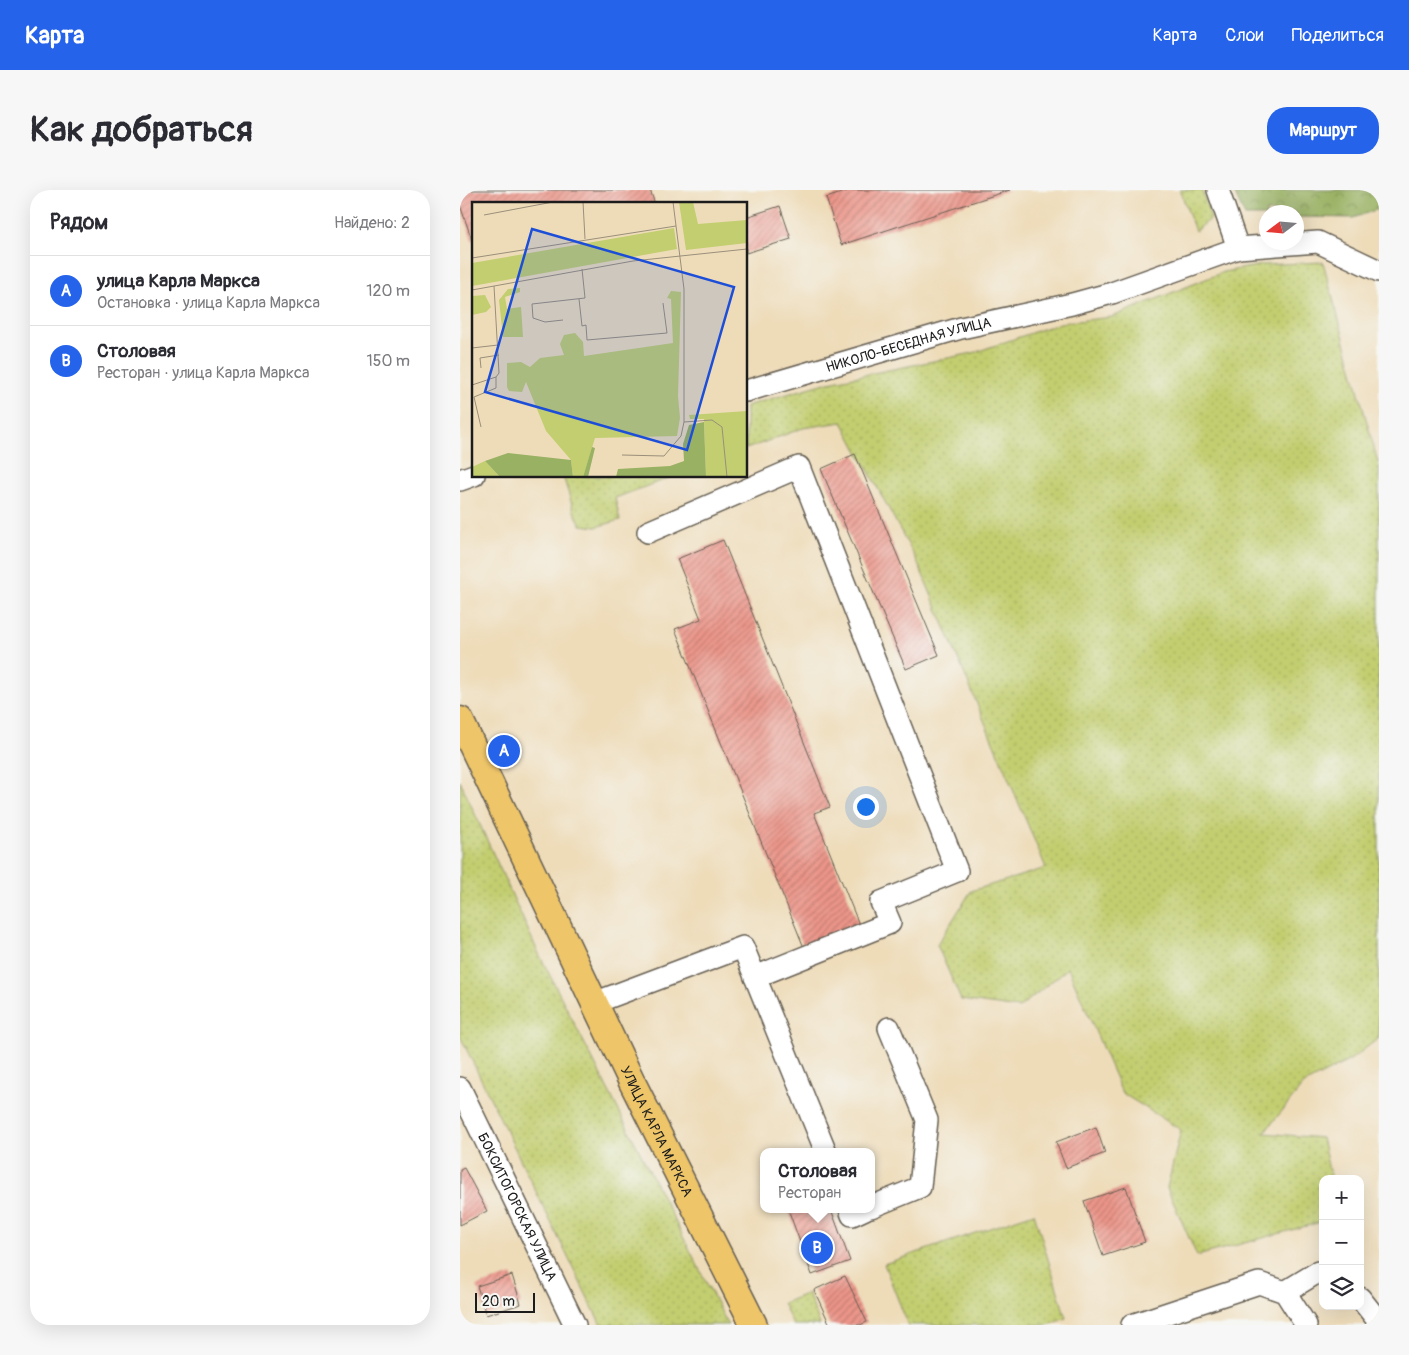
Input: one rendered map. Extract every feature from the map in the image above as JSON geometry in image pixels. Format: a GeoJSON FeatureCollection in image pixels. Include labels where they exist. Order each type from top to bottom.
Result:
{"type":"FeatureCollection","features":[{"type":"Feature","properties":{"kind":"main road","name":"УЛИЦА КАРЛА МАРКСА"},"geometry":{"type":"LineString","coordinates":[[460,720],[594,1003],[731,1283],[754,1325]]}},
{"type":"Feature","properties":{"kind":"street"},"geometry":{"type":"LineString","coordinates":[[1218,190],[1238,248]]}},
{"type":"Feature","properties":{"kind":"street","name":"НИКОЛО-БЕСЕДНАЯ УЛИЦА"},"geometry":{"type":"LineString","coordinates":[[748,390],[961,328],[1072,304],[1112,293],[1238,248],[1318,242],[1379,271]]}},
{"type":"Feature","properties":{"kind":"street"},"geometry":{"type":"LineString","coordinates":[[648,532],[799,467],[957,872],[881,902],[890,923],[755,977]]}},
{"type":"Feature","properties":{"kind":"street"},"geometry":{"type":"LineString","coordinates":[[460,480],[472,476]]}},
{"type":"Feature","properties":{"kind":"street"},"geometry":{"type":"LineString","coordinates":[[594,1003],[743,947],[824,1148]]}},
{"type":"Feature","properties":{"kind":"street"},"geometry":{"type":"LineString","coordinates":[[875,1205],[920,1187],[927,1120],[889,1028]]}},
{"type":"Feature","properties":{"kind":"street","name":"БОКСИТОГОРСКАЯ УЛИЦА"},"geometry":{"type":"LineString","coordinates":[[460,1088],[575,1325]]}},
{"type":"Feature","properties":{"kind":"street"},"geometry":{"type":"LineString","coordinates":[[1285,1292],[1319,1272]]}},
{"type":"Feature","properties":{"kind":"street"},"geometry":{"type":"LineString","coordinates":[[1132,1325],[1168,1319],[1259,1284],[1285,1292],[1306,1325]]}},
{"type":"Feature","properties":{"kind":"street"},"geometry":{"type":"LineString","coordinates":[[1364,1303],[1379,1322]]}},
{"type":"Feature","properties":{"kind":"green space"},"geometry":{"type":"Polygon","coordinates":[[[1180,190],[1202,190],[1211,219],[1195,231],[1180,190]]]}},
{"type":"Feature","properties":{"kind":"green space"},"geometry":{"type":"Polygon","coordinates":[[[1233,190],[1379,190],[1379,209],[1353,218],[1304,217],[1304,205],[1259,205],[1259,216],[1245,216],[1233,190]]]}},
{"type":"Feature","properties":{"kind":"green space"},"geometry":{"type":"Polygon","coordinates":[[[1323,262],[1379,466],[1379,1038],[1350,1060],[1304,1084],[1264,1133],[1322,1138],[1330,1175],[1319,1175],[1319,1223],[1197,1256],[1167,1188],[1181,1130],[1122,1093],[1068,968],[1019,1008],[961,1000],[937,945],[971,891],[1046,868],[917,561],[842,422],[803,428],[748,448],[748,405],[829,382],[973,353],[1060,323],[1112,317],[1223,272],[1263,265],[1323,262]]]}},
{"type":"Feature","properties":{"kind":"green space"},"geometry":{"type":"Polygon","coordinates":[[[564,478],[669,478],[615,498],[620,520],[596,527],[581,525],[574,511],[564,478]]]}},
{"type":"Feature","properties":{"kind":"green space"},"geometry":{"type":"Polygon","coordinates":[[[460,781],[538,952],[728,1325],[601,1325],[460,1036],[460,781]]]}},
{"type":"Feature","properties":{"kind":"green space"},"geometry":{"type":"Polygon","coordinates":[[[1034,1213],[1066,1318],[1049,1325],[908,1325],[884,1264],[1034,1213]]]}},
{"type":"Feature","properties":{"kind":"green space"},"geometry":{"type":"Polygon","coordinates":[[[808,1293],[820,1325],[793,1325],[783,1303],[808,1293]]]}},
{"type":"Feature","properties":{"kind":"building"},"geometry":{"type":"Polygon","coordinates":[[[460,190],[650,190],[654,202],[472,202],[472,240],[460,205],[460,190]]]}},
{"type":"Feature","properties":{"kind":"building"},"geometry":{"type":"Polygon","coordinates":[[[851,190],[1010,190],[841,245],[826,198],[851,190]]]}},
{"type":"Feature","properties":{"kind":"building"},"geometry":{"type":"Polygon","coordinates":[[[780,206],[791,239],[748,252],[748,216],[780,206]]]}},
{"type":"Feature","properties":{"kind":"building"},"geometry":{"type":"Polygon","coordinates":[[[855,454],[939,655],[906,669],[821,469],[855,454]]]}},
{"type":"Feature","properties":{"kind":"building"},"geometry":{"type":"Polygon","coordinates":[[[723,540],[830,807],[814,813],[860,927],[805,950],[675,629],[701,619],[677,559],[723,540]]]}},
{"type":"Feature","properties":{"kind":"building"},"geometry":{"type":"Polygon","coordinates":[[[1096,1127],[1105,1153],[1066,1168],[1056,1142],[1096,1127]]]}},
{"type":"Feature","properties":{"kind":"building"},"geometry":{"type":"Polygon","coordinates":[[[464,1168],[487,1211],[460,1225],[460,1170],[464,1168]]]}},
{"type":"Feature","properties":{"kind":"building"},"geometry":{"type":"Polygon","coordinates":[[[1126,1187],[1145,1242],[1103,1256],[1084,1201],[1126,1187]]]}},
{"type":"Feature","properties":{"kind":"building"},"geometry":{"type":"Polygon","coordinates":[[[789,1213],[832,1213],[850,1261],[812,1275],[789,1213]]]}},
{"type":"Feature","properties":{"kind":"building"},"geometry":{"type":"Polygon","coordinates":[[[512,1275],[521,1304],[486,1315],[477,1286],[512,1275]]]}},
{"type":"Feature","properties":{"kind":"building"},"geometry":{"type":"Polygon","coordinates":[[[845,1276],[867,1322],[860,1325],[830,1325],[814,1290],[845,1276]]]}},
{"type":"Feature","properties":{"kind":"place","name":"улица Карла Маркса"},"geometry":{"type":"Point","coordinates":[504,751]}},
{"type":"Feature","properties":{"kind":"place","name":"Столовая"},"geometry":{"type":"Point","coordinates":[817,1248]}}]}
